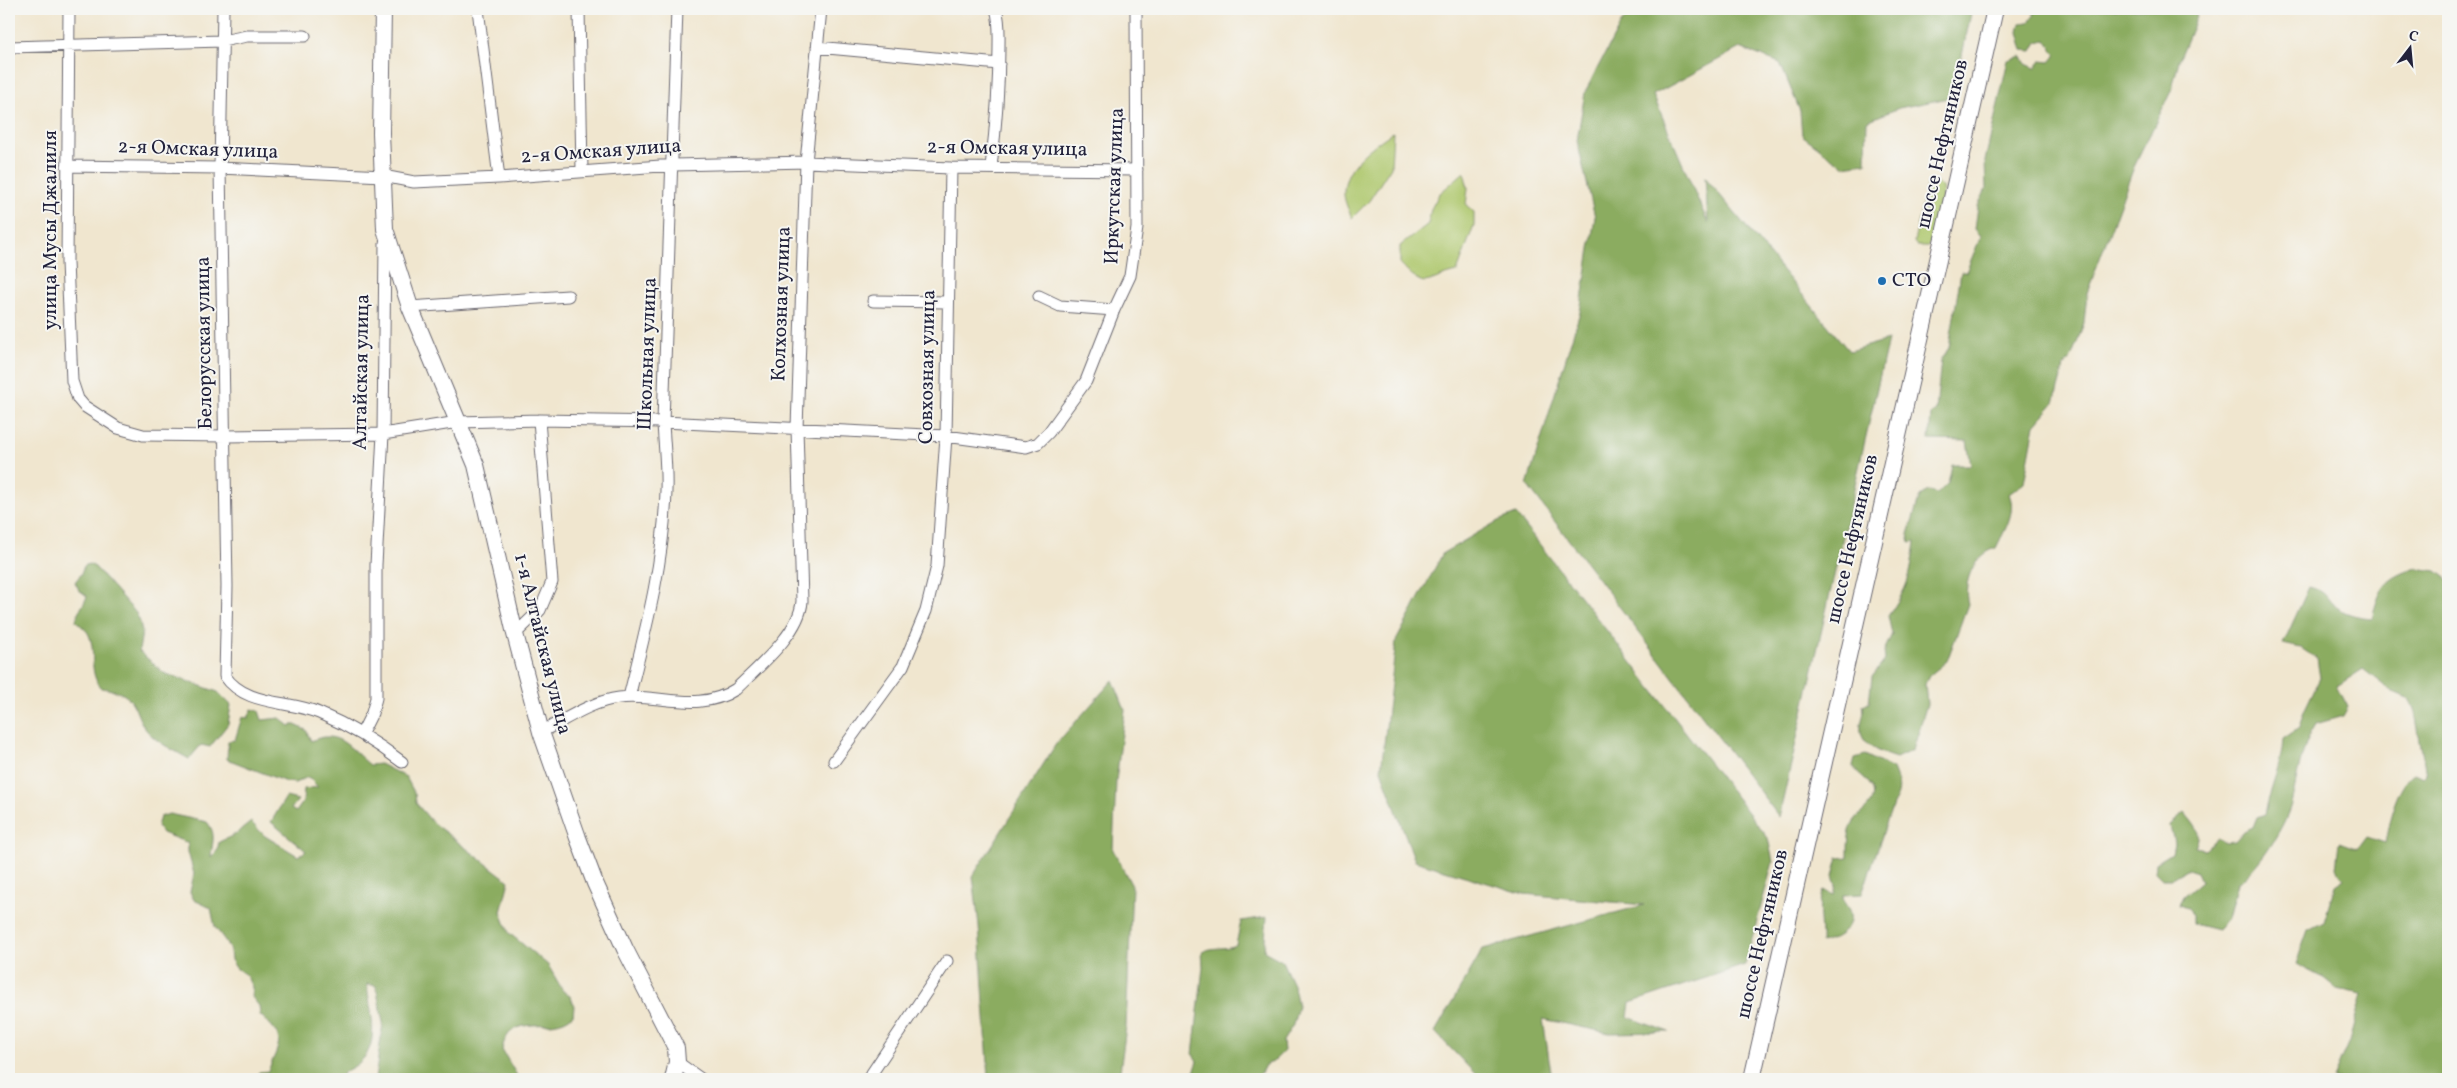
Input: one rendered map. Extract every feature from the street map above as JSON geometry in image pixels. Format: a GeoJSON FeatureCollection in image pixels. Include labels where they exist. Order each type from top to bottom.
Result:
{"type":"FeatureCollection","features":[{"type":"Feature","properties":{"kind":"street","name":"улица Мусы Джалиля"},"geometry":{"type":"LineString","coordinates":[[69,9],[67,262],[72,381],[78,400],[84,406],[118,428],[143,435],[383,434],[458,422],[539,420]]}},
{"type":"Feature","properties":{"kind":"street","name":"Белорусская улица"},"geometry":{"type":"LineString","coordinates":[[223,9],[220,168],[226,436],[227,586],[225,676],[233,686],[244,694],[307,708],[362,733]]}},
{"type":"Feature","properties":{"kind":"street","name":"Алтайская улица"},"geometry":{"type":"LineString","coordinates":[[362,733],[372,713],[376,698],[376,565],[383,434],[386,230],[381,133],[382,9]]}},
{"type":"Feature","properties":{"kind":"street"},"geometry":{"type":"LineString","coordinates":[[478,9],[498,178]]}},
{"type":"Feature","properties":{"kind":"street"},"geometry":{"type":"LineString","coordinates":[[579,9],[582,171]]}},
{"type":"Feature","properties":{"kind":"street","name":"Школьная улица"},"geometry":{"type":"LineString","coordinates":[[629,697],[648,624],[661,548],[666,490],[663,422],[674,165],[677,9]]}},
{"type":"Feature","properties":{"kind":"street","name":"Колхозная улица"},"geometry":{"type":"LineString","coordinates":[[541,732],[596,704],[629,697],[675,702],[706,700],[728,694],[736,689],[782,642],[797,622],[802,601],[797,428],[806,162],[821,9]]}},
{"type":"Feature","properties":{"kind":"street"},"geometry":{"type":"LineString","coordinates":[[991,167],[997,118],[999,64],[998,17],[996,9]]}},
{"type":"Feature","properties":{"kind":"street","name":"Иркутская улица"},"geometry":{"type":"LineString","coordinates":[[539,420],[663,422],[946,436],[1026,447],[1038,443],[1049,432],[1089,376],[1114,310],[1130,276],[1137,228],[1136,9]]}},
{"type":"Feature","properties":{"kind":"street","name":"шоссе Нефтяников"},"geometry":{"type":"LineString","coordinates":[[1752,1079],[1995,9]]}},
{"type":"Feature","properties":{"kind":"street"},"geometry":{"type":"LineString","coordinates":[[9,46],[222,41],[247,36],[306,36]]}},
{"type":"Feature","properties":{"kind":"street"},"geometry":{"type":"LineString","coordinates":[[817,47],[999,64]]}},
{"type":"Feature","properties":{"kind":"street","name":"2-я Омская улица"},"geometry":{"type":"LineString","coordinates":[[67,166],[220,168],[383,176],[414,182],[674,165],[806,162],[951,168],[1137,170]]}},
{"type":"Feature","properties":{"kind":"street","name":"Совхозная улица"},"geometry":{"type":"LineString","coordinates":[[834,760],[902,666],[926,611],[937,566],[946,436],[951,168]]}},
{"type":"Feature","properties":{"kind":"street","name":"1-я Алтайская улица"},"geometry":{"type":"LineString","coordinates":[[386,230],[410,307],[458,422],[481,484],[515,634],[541,732],[595,883],[625,950],[672,1038],[677,1062],[673,1079]]}},
{"type":"Feature","properties":{"kind":"street"},"geometry":{"type":"LineString","coordinates":[[410,307],[568,296]]}},
{"type":"Feature","properties":{"kind":"street"},"geometry":{"type":"LineString","coordinates":[[1039,296],[1060,306],[1114,310]]}},
{"type":"Feature","properties":{"kind":"street"},"geometry":{"type":"LineString","coordinates":[[873,301],[948,302]]}},
{"type":"Feature","properties":{"kind":"street"},"geometry":{"type":"LineString","coordinates":[[515,634],[535,617],[552,582],[539,420]]}},
{"type":"Feature","properties":{"kind":"street"},"geometry":{"type":"LineString","coordinates":[[362,733],[402,762]]}},
{"type":"Feature","properties":{"kind":"street"},"geometry":{"type":"LineString","coordinates":[[868,1079],[948,961]]}},
{"type":"Feature","properties":{"kind":"street"},"geometry":{"type":"LineString","coordinates":[[677,1062],[702,1079]]}},
{"type":"Feature","properties":{"kind":"green space"},"geometry":{"type":"Polygon","coordinates":[[[1637,9],[1972,9],[1953,97],[1899,108],[1867,121],[1866,163],[1843,166],[1802,135],[1800,111],[1780,63],[1740,48],[1653,95],[1708,223],[1705,177],[1849,351],[1888,340],[1779,817],[1527,485],[1580,312],[1595,217],[1577,141],[1585,92],[1621,23],[1637,9]]]}},
{"type":"Feature","properties":{"kind":"green space"},"geometry":{"type":"Polygon","coordinates":[[[2027,9],[2195,9],[2197,17],[2179,60],[2172,89],[2134,167],[2087,293],[2084,323],[2071,358],[2064,366],[2054,403],[2035,425],[2024,483],[2009,494],[2011,515],[2006,528],[1996,548],[1981,557],[1968,578],[1968,604],[1947,661],[1929,676],[1925,684],[1927,704],[1913,750],[1896,758],[1877,751],[1863,738],[1861,725],[1864,713],[1863,705],[1869,702],[1872,677],[1885,660],[1884,651],[1892,634],[1888,616],[1908,581],[1915,542],[1910,543],[1908,534],[1920,496],[1928,491],[1937,494],[1948,483],[1952,465],[1971,465],[1967,441],[1929,440],[1931,414],[1936,411],[1941,359],[1949,348],[1961,272],[1966,272],[1981,236],[1975,229],[1978,206],[1986,189],[1985,161],[2008,60],[2021,56],[2026,64],[2035,68],[2041,61],[2050,62],[2056,55],[2046,40],[2037,42],[2032,51],[2023,50],[2018,32],[2020,23],[2029,22],[2035,14],[2027,9]]]}},
{"type":"Feature","properties":{"kind":"green space"},"geometry":{"type":"Polygon","coordinates":[[[1393,132],[1391,167],[1369,201],[1352,218],[1344,194],[1349,172],[1361,157],[1393,132]]]}},
{"type":"Feature","properties":{"kind":"green space"},"geometry":{"type":"Polygon","coordinates":[[[1464,172],[1468,188],[1466,205],[1474,212],[1474,225],[1457,272],[1431,281],[1421,281],[1400,263],[1400,246],[1428,224],[1431,209],[1439,194],[1464,172]]]}},
{"type":"Feature","properties":{"kind":"green space"},"geometry":{"type":"Polygon","coordinates":[[[1934,180],[1942,187],[1943,195],[1932,242],[1928,246],[1917,246],[1914,242],[1927,184],[1934,180]]]}},
{"type":"Feature","properties":{"kind":"green space"},"geometry":{"type":"Polygon","coordinates":[[[1516,514],[1768,838],[1773,862],[1745,965],[1630,1003],[1628,1017],[1669,1032],[1609,1033],[1543,1019],[1552,1079],[1480,1079],[1435,1032],[1483,949],[1644,905],[1524,894],[1415,861],[1381,770],[1396,641],[1443,553],[1498,521],[1516,514]]]}},
{"type":"Feature","properties":{"kind":"green space"},"geometry":{"type":"Polygon","coordinates":[[[89,564],[95,567],[136,613],[142,632],[139,651],[164,673],[218,692],[231,705],[228,724],[210,747],[201,745],[189,759],[152,736],[140,720],[130,700],[124,695],[101,688],[94,675],[89,635],[76,621],[87,596],[79,590],[75,582],[84,566],[89,564]]]}},
{"type":"Feature","properties":{"kind":"green space"},"geometry":{"type":"Polygon","coordinates":[[[2417,568],[2436,571],[2448,580],[2448,1079],[2333,1079],[2349,1041],[2362,994],[2336,989],[2321,977],[2296,964],[2308,930],[2324,922],[2335,885],[2344,879],[2336,868],[2339,842],[2358,849],[2367,837],[2385,843],[2394,805],[2403,786],[2414,773],[2423,777],[2426,774],[2415,712],[2410,699],[2391,691],[2363,669],[2337,686],[2348,707],[2343,716],[2316,724],[2303,753],[2291,804],[2283,824],[2261,858],[2245,877],[2237,883],[2228,918],[2217,930],[2193,924],[2193,915],[2187,908],[2179,905],[2183,896],[2201,881],[2197,872],[2188,869],[2171,879],[2162,879],[2155,872],[2156,863],[2172,853],[2174,843],[2170,825],[2185,813],[2198,832],[2195,847],[2205,849],[2217,838],[2226,842],[2235,841],[2244,831],[2253,827],[2257,817],[2265,814],[2280,758],[2283,739],[2299,728],[2304,711],[2320,678],[2317,659],[2301,648],[2283,644],[2309,587],[2321,591],[2333,604],[2346,612],[2372,618],[2381,591],[2386,585],[2398,576],[2417,568]]]}},
{"type":"Feature","properties":{"kind":"green space"},"geometry":{"type":"Polygon","coordinates":[[[1113,680],[1125,710],[1116,781],[1113,850],[1132,886],[1126,1027],[1119,1079],[989,1079],[979,926],[973,876],[1056,744],[1113,680]]]}},
{"type":"Feature","properties":{"kind":"green space"},"geometry":{"type":"Polygon","coordinates":[[[252,709],[259,711],[262,720],[280,718],[290,726],[293,724],[306,730],[311,741],[329,737],[337,739],[350,747],[370,765],[380,764],[406,777],[415,794],[416,803],[433,823],[509,881],[501,912],[509,933],[548,965],[563,991],[571,997],[574,1006],[573,1015],[564,1021],[554,1024],[522,1026],[513,1030],[506,1038],[502,1050],[519,1079],[375,1079],[383,1023],[376,986],[367,984],[372,1024],[371,1045],[367,1054],[360,1062],[346,1071],[340,1079],[254,1079],[259,1072],[268,1071],[278,1047],[278,1035],[260,1015],[259,1006],[252,997],[252,987],[246,975],[236,968],[231,960],[226,942],[215,927],[211,908],[194,900],[190,892],[194,874],[188,852],[188,843],[162,833],[157,826],[160,817],[169,814],[207,822],[213,834],[211,857],[217,851],[219,842],[236,834],[251,822],[265,836],[298,856],[306,851],[271,822],[286,797],[298,800],[291,809],[296,812],[303,802],[304,789],[318,787],[308,777],[295,783],[286,782],[227,759],[228,741],[235,740],[242,717],[248,718],[252,709]]]}},
{"type":"Feature","properties":{"kind":"green space"},"geometry":{"type":"Polygon","coordinates":[[[1865,755],[1893,769],[1899,791],[1862,894],[1843,895],[1850,913],[1849,925],[1842,933],[1821,943],[1820,903],[1823,890],[1834,895],[1836,885],[1833,876],[1838,858],[1848,857],[1851,827],[1869,805],[1873,796],[1871,786],[1867,780],[1853,767],[1855,758],[1865,755]]]}},
{"type":"Feature","properties":{"kind":"green space"},"geometry":{"type":"Polygon","coordinates":[[[1267,917],[1264,951],[1282,961],[1294,987],[1298,1006],[1293,1025],[1283,1041],[1284,1051],[1273,1062],[1265,1065],[1255,1079],[1191,1079],[1198,1062],[1193,1055],[1203,967],[1202,952],[1236,945],[1241,921],[1267,917]]]}},
{"type":"Feature","properties":{"kind":"place","name":"СТО"},"geometry":{"type":"Point","coordinates":[1882,281]}}]}
